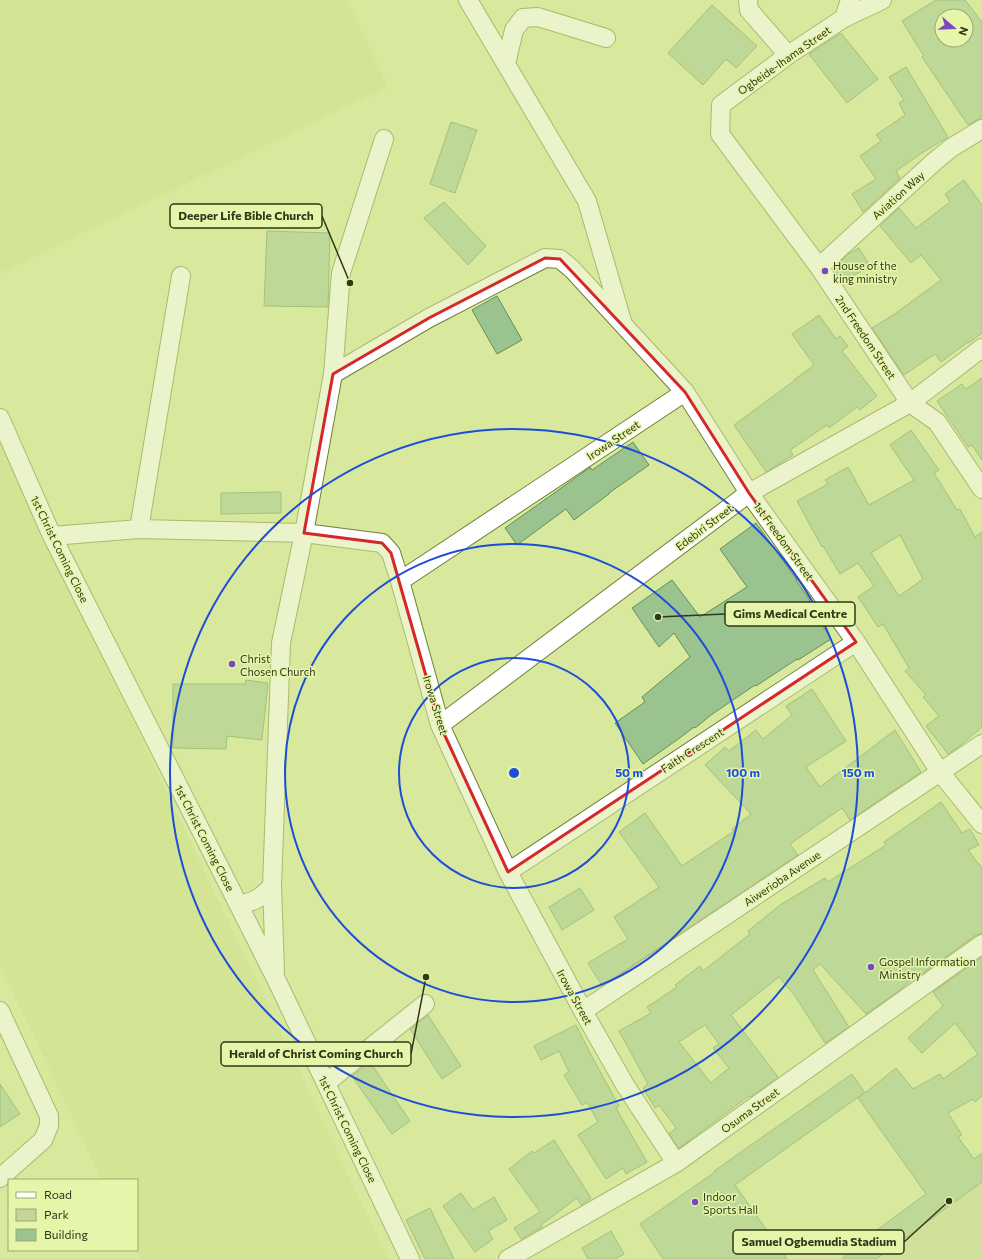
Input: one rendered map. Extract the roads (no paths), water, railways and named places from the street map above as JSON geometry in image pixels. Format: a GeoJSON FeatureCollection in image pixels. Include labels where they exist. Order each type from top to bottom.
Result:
{"type":"FeatureCollection","features":[{"type":"Feature","properties":{"kind":"street"},"geometry":{"type":"LineString","coordinates":[[468,0],[587,201],[624,325]]}},
{"type":"Feature","properties":{"kind":"street"},"geometry":{"type":"LineString","coordinates":[[748,0],[749,10],[788,55]]}},
{"type":"Feature","properties":{"kind":"street"},"geometry":{"type":"LineString","coordinates":[[844,18],[850,0]]}},
{"type":"Feature","properties":{"kind":"street","name":"Ogbeide-Ihama Street"},"geometry":{"type":"LineString","coordinates":[[721,120],[721,105],[788,55],[844,18],[882,0]]}},
{"type":"Feature","properties":{"kind":"street"},"geometry":{"type":"LineString","coordinates":[[506,64],[514,30],[523,18],[538,17],[606,38]]}},
{"type":"Feature","properties":{"kind":"street","name":"2nd Freedom Street"},"geometry":{"type":"LineString","coordinates":[[721,120],[720,134],[819,267],[910,403],[937,422],[982,489]]}},
{"type":"Feature","properties":{"kind":"street","name":"Aviation Way"},"geometry":{"type":"LineString","coordinates":[[819,267],[935,161],[951,148],[982,129]]}},
{"type":"Feature","properties":{"kind":"street"},"geometry":{"type":"LineString","coordinates":[[275,977],[272,886],[281,643],[304,533],[333,374],[340,273],[384,139]]}},
{"type":"Feature","properties":{"kind":"street","name":"1st Freedom Street"},"geometry":{"type":"LineString","coordinates":[[333,374],[429,318],[545,258],[560,259],[572,269],[685,392],[749,493],[856,642],[940,772],[982,824]]}},
{"type":"Feature","properties":{"kind":"street"},"geometry":{"type":"LineString","coordinates":[[139,529],[180,276]]}},
{"type":"Feature","properties":{"kind":"street","name":"Edebiri Street"},"geometry":{"type":"LineString","coordinates":[[440,725],[749,493],[910,403],[982,348]]}},
{"type":"Feature","properties":{"kind":"street","name":"Irowa Street"},"geometry":{"type":"LineString","coordinates":[[676,1163],[625,1085],[583,1012],[508,872],[440,725],[400,581],[685,392]]}},
{"type":"Feature","properties":{"kind":"street","name":"1st Christ Coming Close"},"geometry":{"type":"LineString","coordinates":[[0,418],[52,536],[275,977],[410,1259]]}},
{"type":"Feature","properties":{"kind":"street"},"geometry":{"type":"LineString","coordinates":[[52,536],[139,529],[304,533],[382,543],[391,553],[400,581]]}},
{"type":"Feature","properties":{"kind":"street","name":"Faith Crescent"},"geometry":{"type":"LineString","coordinates":[[508,872],[856,642]]}},
{"type":"Feature","properties":{"kind":"street","name":"Aiwerioba Avenue"},"geometry":{"type":"LineString","coordinates":[[583,1012],[982,744]]}},
{"type":"Feature","properties":{"kind":"street"},"geometry":{"type":"LineString","coordinates":[[239,905],[260,898],[272,886]]}},
{"type":"Feature","properties":{"kind":"street","name":"Osuma Street"},"geometry":{"type":"LineString","coordinates":[[508,1259],[531,1254],[676,1163],[982,944]]}},
{"type":"Feature","properties":{"kind":"street"},"geometry":{"type":"LineString","coordinates":[[326,1083],[425,1004]]}},
{"type":"Feature","properties":{"kind":"street"},"geometry":{"type":"LineString","coordinates":[[0,1011],[49,1116],[49,1126],[43,1140],[0,1178]]}},
{"type":"Feature","properties":{"kind":"place","name":"House of the king ministry"},"geometry":{"type":"Point","coordinates":[825,271]}},
{"type":"Feature","properties":{"kind":"place","name":"Deeper Life Bible Church"},"geometry":{"type":"Point","coordinates":[350,283]}},
{"type":"Feature","properties":{"kind":"place","name":"Gims Medical Centre"},"geometry":{"type":"Point","coordinates":[658,617]}},
{"type":"Feature","properties":{"kind":"place","name":"Christ Chosen Church"},"geometry":{"type":"Point","coordinates":[232,664]}},
{"type":"Feature","properties":{"kind":"place","name":"Gospel Information Ministry"},"geometry":{"type":"Point","coordinates":[871,967]}},
{"type":"Feature","properties":{"kind":"place","name":"Herald of Christ Coming Church"},"geometry":{"type":"Point","coordinates":[426,977]}},
{"type":"Feature","properties":{"kind":"place","name":"Samuel Ogbemudia Stadium"},"geometry":{"type":"Point","coordinates":[949,1201]}},
{"type":"Feature","properties":{"kind":"place","name":"Indoor Sports Hall"},"geometry":{"type":"Point","coordinates":[695,1202]}}]}
